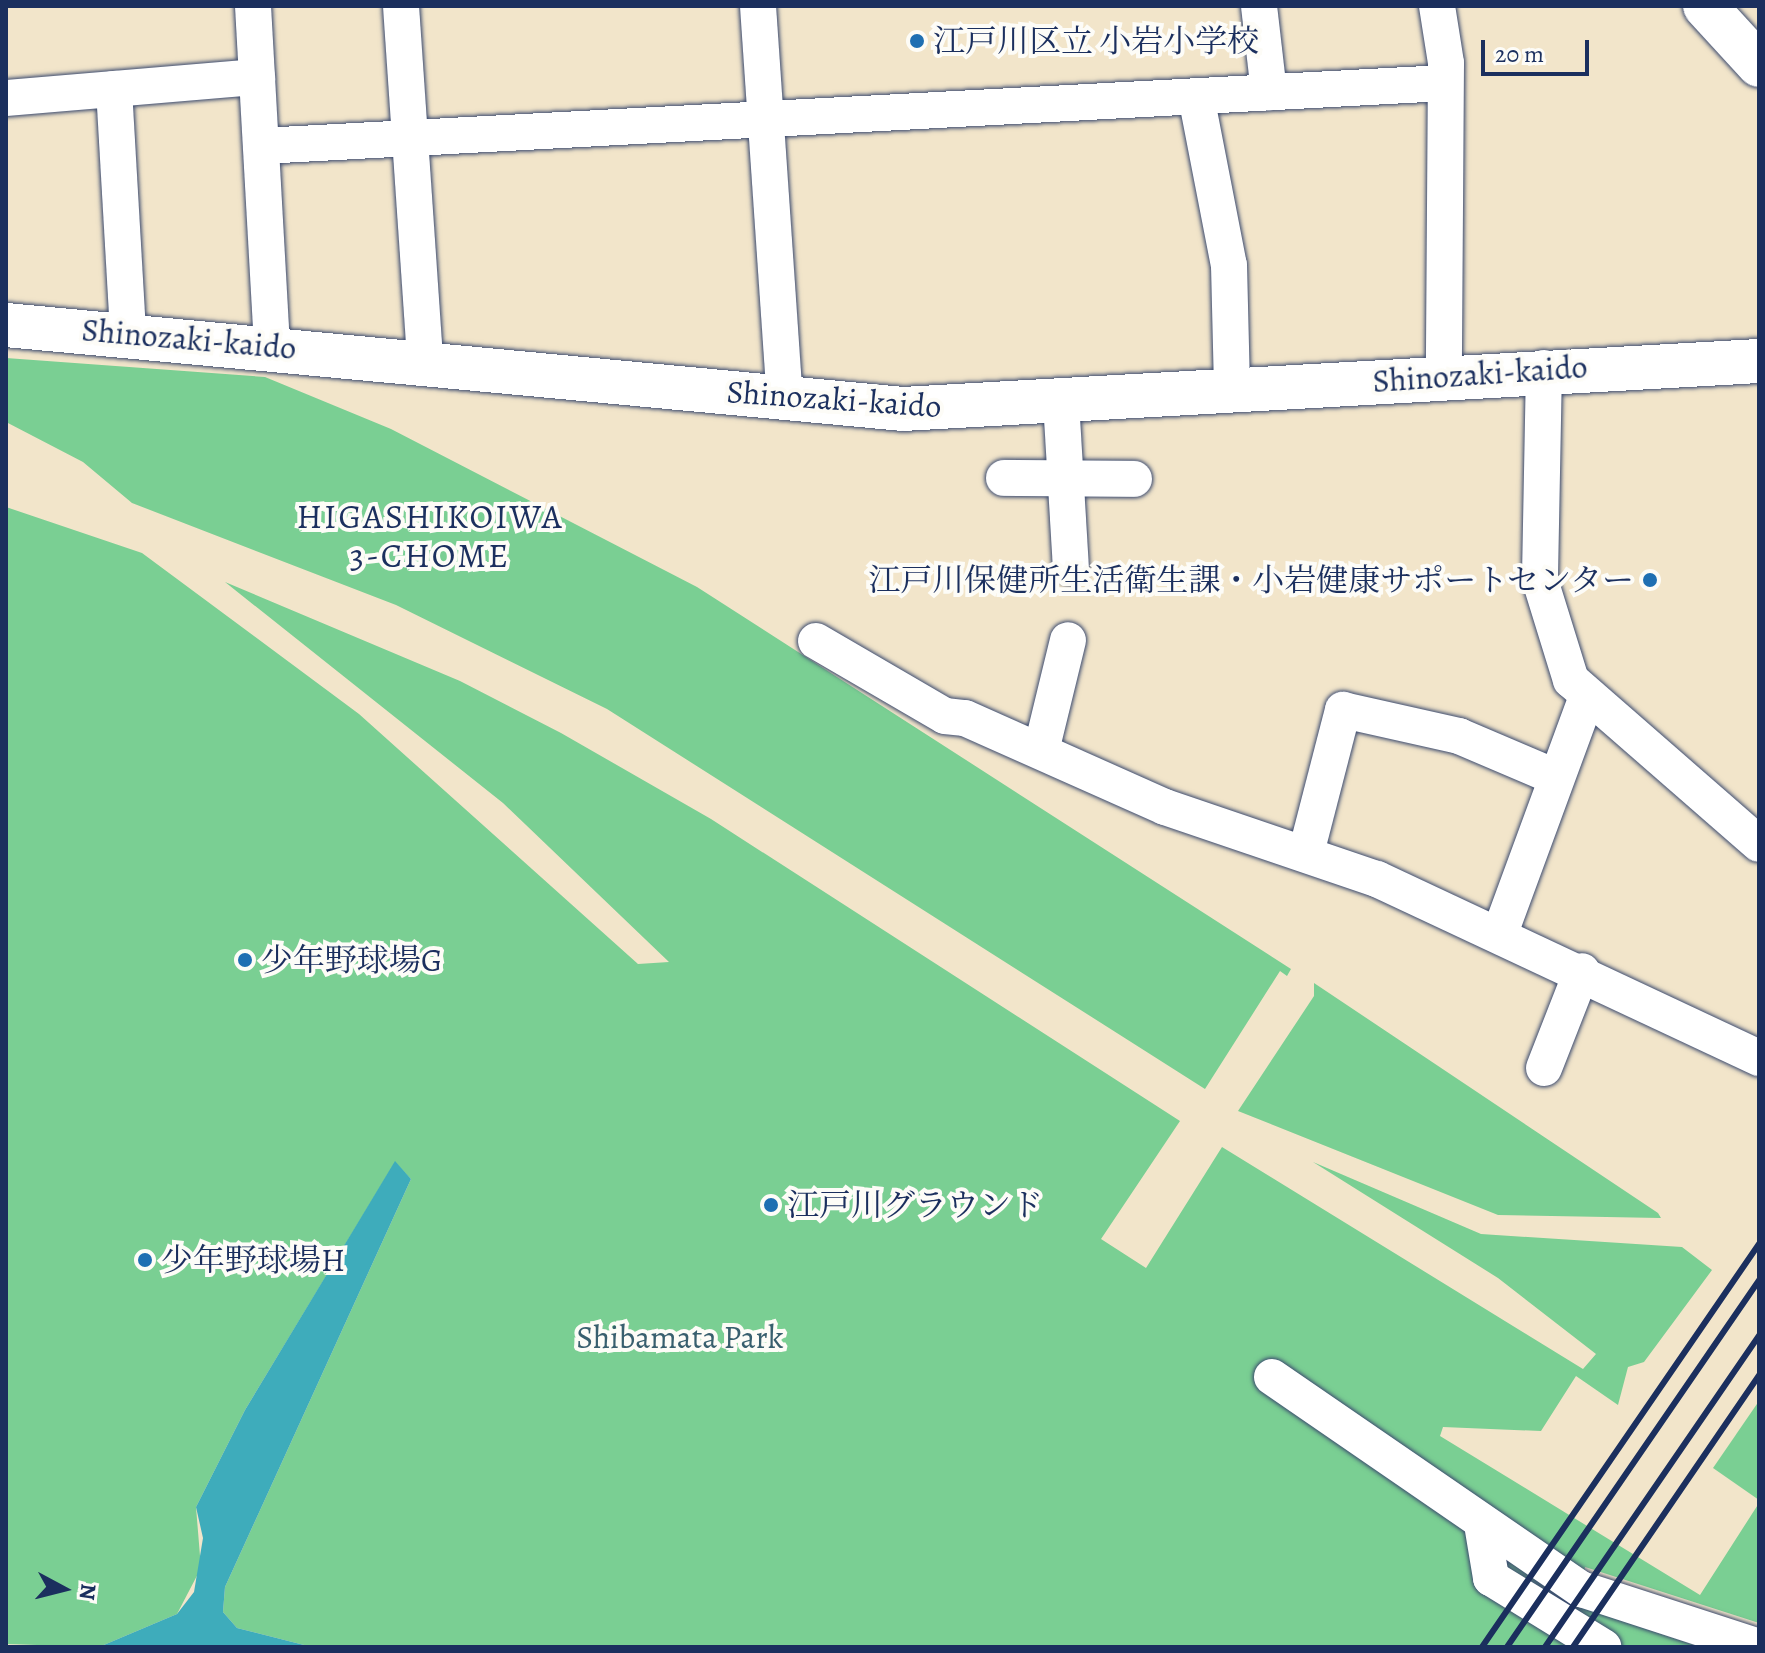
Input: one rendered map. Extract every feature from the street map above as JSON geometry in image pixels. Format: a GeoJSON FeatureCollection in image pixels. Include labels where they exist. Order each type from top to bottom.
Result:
{"type":"FeatureCollection","features":[{"type":"Feature","properties":{"kind":"main road"},"geometry":{"type":"LineString","coordinates":[[1705,6],[1759,65]]}},
{"type":"Feature","properties":{"kind":"main road","name":"Shinozaki-kaido"},"geometry":{"type":"LineString","coordinates":[[6,325],[272,345],[903,409],[1232,391],[1544,368],[1759,361]]}},
{"type":"Feature","properties":{"kind":"street"},"geometry":{"type":"LineString","coordinates":[[253,6],[272,345]]}},
{"type":"Feature","properties":{"kind":"street"},"geometry":{"type":"LineString","coordinates":[[401,6],[425,362]]}},
{"type":"Feature","properties":{"kind":"street"},"geometry":{"type":"LineString","coordinates":[[758,6],[785,398]]}},
{"type":"Feature","properties":{"kind":"street"},"geometry":{"type":"LineString","coordinates":[[1259,6],[1269,92]]}},
{"type":"Feature","properties":{"kind":"street"},"geometry":{"type":"LineString","coordinates":[[1437,6],[1444,83],[1444,375]]}},
{"type":"Feature","properties":{"kind":"street"},"geometry":{"type":"LineString","coordinates":[[6,98],[257,77]]}},
{"type":"Feature","properties":{"kind":"street"},"geometry":{"type":"LineString","coordinates":[[262,146],[1444,83]]}},
{"type":"Feature","properties":{"kind":"street"},"geometry":{"type":"LineString","coordinates":[[114,89],[128,334]]}},
{"type":"Feature","properties":{"kind":"street"},"geometry":{"type":"LineString","coordinates":[[1196,96],[1229,265],[1232,391]]}},
{"type":"Feature","properties":{"kind":"street"},"geometry":{"type":"LineString","coordinates":[[1544,368],[1540,580],[1571,680],[1759,844]]}},
{"type":"Feature","properties":{"kind":"street"},"geometry":{"type":"LineString","coordinates":[[1061,401],[1071,567]]}},
{"type":"Feature","properties":{"kind":"street"},"geometry":{"type":"LineString","coordinates":[[1004,478],[1066,482],[1134,479]]}},
{"type":"Feature","properties":{"kind":"street"},"geometry":{"type":"LineString","coordinates":[[1041,751],[1068,640]]}},
{"type":"Feature","properties":{"kind":"street"},"geometry":{"type":"LineString","coordinates":[[816,641],[945,716],[1041,751],[1165,807],[1306,853],[1500,933],[1757,1053]]}},
{"type":"Feature","properties":{"kind":"street"},"geometry":{"type":"LineString","coordinates":[[1500,933],[1587,697]]}},
{"type":"Feature","properties":{"kind":"street"},"geometry":{"type":"LineString","coordinates":[[1306,853],[1343,710],[1459,736],[1555,777]]}},
{"type":"Feature","properties":{"kind":"street"},"geometry":{"type":"LineString","coordinates":[[1544,1068],[1582,971]]}},
{"type":"Feature","properties":{"kind":"street"},"geometry":{"type":"LineString","coordinates":[[1272,1377],[1482,1524],[1581,1589],[1759,1647]]}},
{"type":"Feature","properties":{"kind":"street"},"geometry":{"type":"LineString","coordinates":[[1482,1524],[1491,1578],[1603,1647]]}},
{"type":"Feature","properties":{"kind":"green space"},"geometry":{"type":"Polygon","coordinates":[[[6,358],[265,377],[391,429],[697,587],[1291,969],[1287,976],[1280,971],[1205,1089],[607,709],[396,605],[132,503],[83,462],[6,422],[6,358]]]}},
{"type":"Feature","properties":{"kind":"green space","name":"Shibamata Park"},"geometry":{"type":"Polygon","coordinates":[[[6,507],[142,553],[359,714],[638,964],[669,962],[503,803],[225,582],[460,681],[561,733],[711,819],[1180,1121],[1101,1239],[1146,1268],[1222,1147],[1583,1369],[1596,1354],[1498,1278],[1313,1162],[1481,1234],[1682,1247],[1712,1270],[1644,1362],[1628,1367],[1618,1405],[1576,1376],[1541,1431],[1443,1427],[1440,1436],[1700,1595],[1759,1503],[1759,1623],[1585,1567],[1578,1606],[1700,1647],[312,1647],[237,1628],[223,1612],[225,1587],[411,1179],[395,1162],[245,1410],[196,1507],[201,1568],[177,1614],[99,1647],[6,1644],[6,507]]]}},
{"type":"Feature","properties":{"kind":"green space"},"geometry":{"type":"Polygon","coordinates":[[[1314,983],[1658,1213],[1661,1218],[1498,1215],[1238,1111],[1314,996],[1314,983]]]}},
{"type":"Feature","properties":{"kind":"green space"},"geometry":{"type":"Polygon","coordinates":[[[1759,1401],[1759,1500],[1713,1468],[1759,1401]]]}},
{"type":"Feature","properties":{"kind":"water"},"geometry":{"type":"Polygon","coordinates":[[[395,1161],[411,1179],[225,1587],[223,1612],[237,1628],[312,1647],[99,1647],[177,1614],[194,1592],[203,1538],[196,1507],[245,1410],[395,1161]]]}},
{"type":"Feature","properties":{"kind":"railway"},"geometry":{"type":"LineString","coordinates":[[1482,1647],[1759,1244]]}},
{"type":"Feature","properties":{"kind":"railway"},"geometry":{"type":"LineString","coordinates":[[1507,1647],[1759,1280]]}},
{"type":"Feature","properties":{"kind":"railway"},"geometry":{"type":"LineString","coordinates":[[1545,1647],[1759,1336]]}},
{"type":"Feature","properties":{"kind":"railway"},"geometry":{"type":"LineString","coordinates":[[1573,1647],[1759,1375]]}},
{"type":"Feature","properties":{"kind":"place","name":"江戸川区立 小岩小学校"},"geometry":{"type":"Point","coordinates":[917,41]}},
{"type":"Feature","properties":{"kind":"place","name":"江戸川保健所生活衛生課・小岩健康サポートセンター"},"geometry":{"type":"Point","coordinates":[1650,580]}},
{"type":"Feature","properties":{"kind":"place","name":"少年野球場G"},"geometry":{"type":"Point","coordinates":[245,960]}},
{"type":"Feature","properties":{"kind":"place","name":"江戸川グラウンド"},"geometry":{"type":"Point","coordinates":[771,1205]}},
{"type":"Feature","properties":{"kind":"place","name":"少年野球場H"},"geometry":{"type":"Point","coordinates":[145,1260]}},
{"type":"Feature","properties":{"kind":"district","name":"HIGASHIKOIWA 3-CHOME"},"geometry":{"type":"Point","coordinates":[430,536]}}]}
